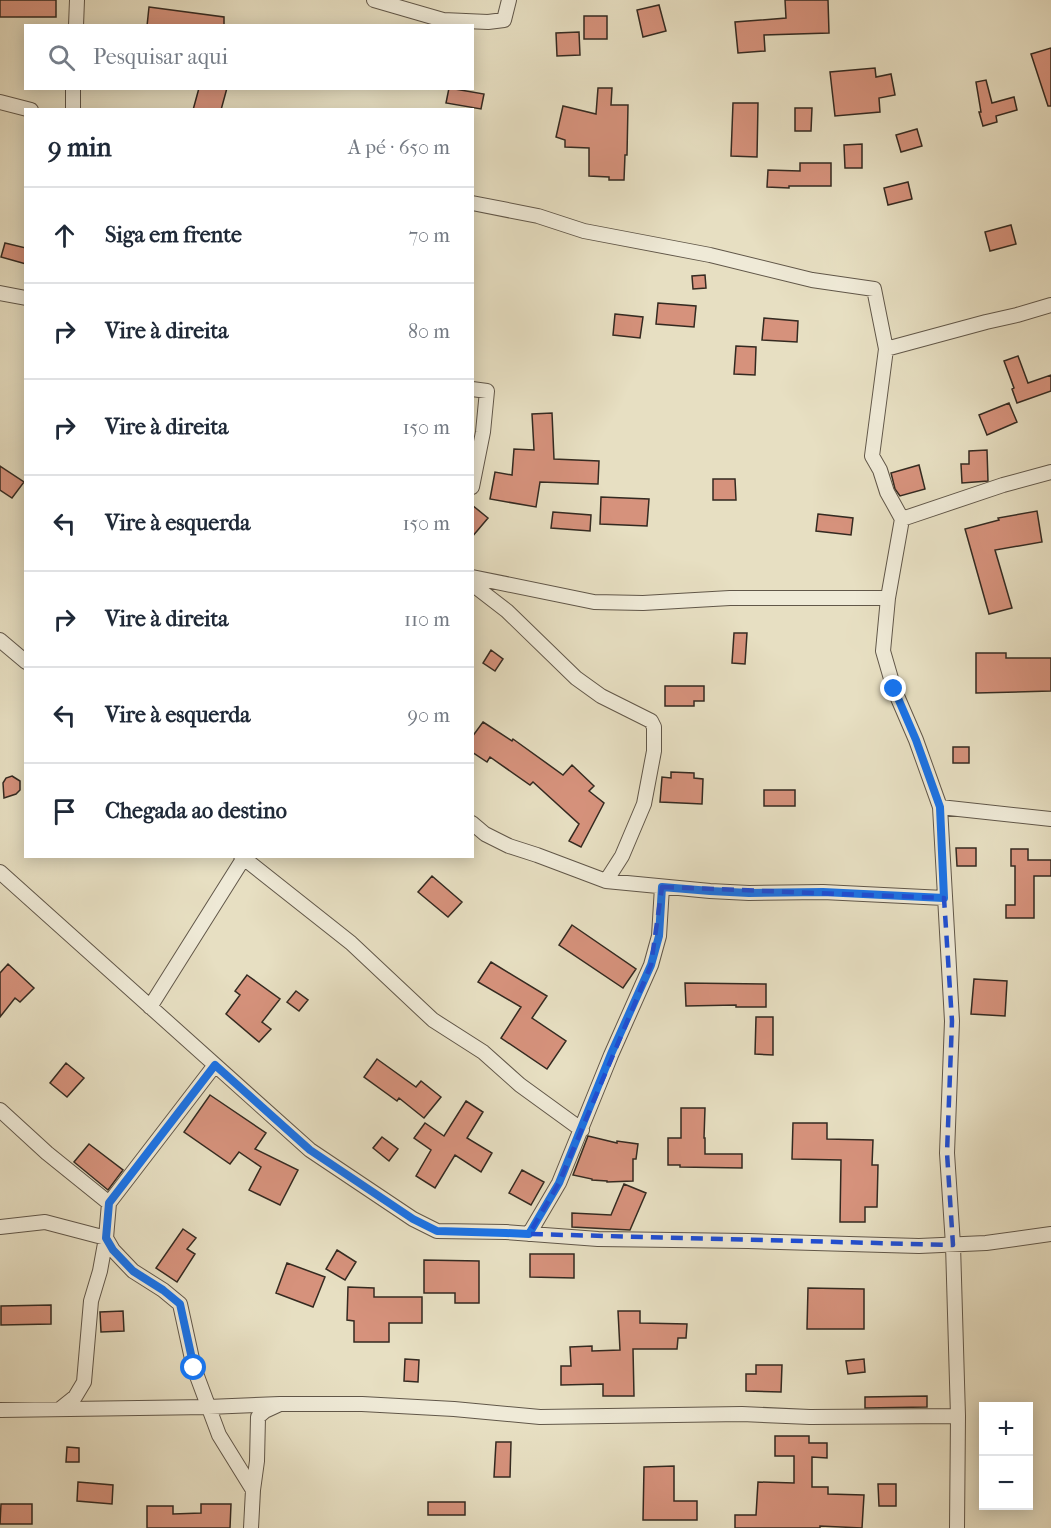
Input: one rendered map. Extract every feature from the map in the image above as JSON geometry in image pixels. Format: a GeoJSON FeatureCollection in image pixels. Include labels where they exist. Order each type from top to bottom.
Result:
{"type":"FeatureCollection","features":[{"type":"Feature","properties":{"kind":"street"},"geometry":{"type":"LineString","coordinates":[[76,0],[76,24]]}},
{"type":"Feature","properties":{"kind":"street"},"geometry":{"type":"LineString","coordinates":[[374,0],[443,20],[488,22],[504,20],[509,0]]}},
{"type":"Feature","properties":{"kind":"street"},"geometry":{"type":"LineString","coordinates":[[73,90],[73,108]]}},
{"type":"Feature","properties":{"kind":"street"},"geometry":{"type":"LineString","coordinates":[[0,102],[24,108]]}},
{"type":"Feature","properties":{"kind":"street"},"geometry":{"type":"LineString","coordinates":[[474,203],[538,216],[584,231],[710,255],[812,280],[874,289],[886,349],[872,456],[880,470],[887,492],[902,519],[888,598],[883,651],[894,689],[916,740],[940,807],[952,1021],[947,1153],[953,1245],[958,1416],[957,1528]]}},
{"type":"Feature","properties":{"kind":"street"},"geometry":{"type":"LineString","coordinates":[[0,293],[24,298]]}},
{"type":"Feature","properties":{"kind":"street"},"geometry":{"type":"LineString","coordinates":[[886,349],[1051,305]]}},
{"type":"Feature","properties":{"kind":"street"},"geometry":{"type":"LineString","coordinates":[[474,389],[487,391],[483,432],[474,477]]}},
{"type":"Feature","properties":{"kind":"street"},"geometry":{"type":"LineString","coordinates":[[902,519],[1003,485],[1051,472]]}},
{"type":"Feature","properties":{"kind":"street"},"geometry":{"type":"LineString","coordinates":[[474,577],[594,602],[643,603],[730,598],[888,598]]}},
{"type":"Feature","properties":{"kind":"street"},"geometry":{"type":"LineString","coordinates":[[474,586],[507,611],[576,678],[601,696],[651,721],[654,728],[654,752],[644,804],[622,856],[606,881]]}},
{"type":"Feature","properties":{"kind":"street"},"geometry":{"type":"LineString","coordinates":[[0,640],[24,660]]}},
{"type":"Feature","properties":{"kind":"street"},"geometry":{"type":"LineString","coordinates":[[940,807],[1051,819]]}},
{"type":"Feature","properties":{"kind":"street"},"geometry":{"type":"LineString","coordinates":[[474,825],[485,834],[509,846],[606,881],[749,893],[823,892],[944,898]]}},
{"type":"Feature","properties":{"kind":"street"},"geometry":{"type":"LineString","coordinates":[[150,1007],[242,858]]}},
{"type":"Feature","properties":{"kind":"street"},"geometry":{"type":"LineString","coordinates":[[244,858],[351,943],[433,1020],[483,1052],[520,1085],[582,1130]]}},
{"type":"Feature","properties":{"kind":"street"},"geometry":{"type":"LineString","coordinates":[[0,872],[310,1150],[413,1219],[437,1231],[598,1239],[920,1246],[953,1245],[1051,1234]]}},
{"type":"Feature","properties":{"kind":"street"},"geometry":{"type":"LineString","coordinates":[[529,1234],[559,1183],[611,1054],[651,965],[659,936],[662,887]]}},
{"type":"Feature","properties":{"kind":"street"},"geometry":{"type":"LineString","coordinates":[[60,1408],[75,1397],[84,1382],[91,1301],[100,1271],[109,1203],[215,1065]]}},
{"type":"Feature","properties":{"kind":"street"},"geometry":{"type":"LineString","coordinates":[[0,1110],[46,1153],[109,1203]]}},
{"type":"Feature","properties":{"kind":"street"},"geometry":{"type":"LineString","coordinates":[[0,1227],[45,1222],[106,1238],[113,1250],[133,1271],[180,1304],[194,1368],[208,1407],[219,1435],[253,1490]]}},
{"type":"Feature","properties":{"kind":"street"},"geometry":{"type":"LineString","coordinates":[[251,1528],[258,1417],[280,1404]]}},
{"type":"Feature","properties":{"kind":"street"},"geometry":{"type":"LineString","coordinates":[[0,1410],[362,1404],[540,1417],[742,1414],[810,1417],[958,1416]]}},
{"type":"Feature","properties":{"kind":"highlighted area"},"geometry":{"type":"Polygon","coordinates":[[[662,887],[944,898],[952,1021],[947,1153],[953,1245],[529,1234],[559,1183],[651,965],[662,887]]]}},
{"type":"Feature","properties":{"kind":"building"},"geometry":{"type":"Polygon","coordinates":[[[0,0],[56,0],[56,17],[0,17],[0,0]]]}},
{"type":"Feature","properties":{"kind":"building"},"geometry":{"type":"Polygon","coordinates":[[[785,0],[828,0],[829,33],[764,35],[765,51],[738,53],[735,22],[786,18],[785,0]]]}},
{"type":"Feature","properties":{"kind":"building"},"geometry":{"type":"Polygon","coordinates":[[[659,5],[666,31],[643,37],[637,10],[659,5]]]}},
{"type":"Feature","properties":{"kind":"building"},"geometry":{"type":"Polygon","coordinates":[[[149,7],[224,17],[224,24],[147,24],[149,7]]]}},
{"type":"Feature","properties":{"kind":"building"},"geometry":{"type":"Polygon","coordinates":[[[584,16],[607,16],[607,39],[584,39],[584,16]]]}},
{"type":"Feature","properties":{"kind":"building"},"geometry":{"type":"Polygon","coordinates":[[[579,32],[580,55],[557,56],[556,33],[579,32]]]}},
{"type":"Feature","properties":{"kind":"building"},"geometry":{"type":"Polygon","coordinates":[[[1051,48],[1051,106],[1048,106],[1031,54],[1051,48]]]}},
{"type":"Feature","properties":{"kind":"building"},"geometry":{"type":"Polygon","coordinates":[[[875,68],[876,77],[891,74],[895,95],[879,98],[880,112],[835,116],[830,72],[875,68]]]}},
{"type":"Feature","properties":{"kind":"building"},"geometry":{"type":"Polygon","coordinates":[[[986,80],[992,103],[1014,97],[1017,110],[996,116],[997,122],[983,126],[976,82],[986,80]]]}},
{"type":"Feature","properties":{"kind":"building"},"geometry":{"type":"Polygon","coordinates":[[[598,88],[612,88],[611,105],[628,105],[624,180],[589,176],[589,148],[565,147],[565,140],[556,137],[563,106],[596,114],[598,88]]]}},
{"type":"Feature","properties":{"kind":"building"},"geometry":{"type":"Polygon","coordinates":[[[198,90],[226,90],[222,108],[194,108],[198,90]]]}},
{"type":"Feature","properties":{"kind":"building"},"geometry":{"type":"Polygon","coordinates":[[[449,90],[484,94],[481,109],[446,103],[449,90]]]}},
{"type":"Feature","properties":{"kind":"building"},"geometry":{"type":"Polygon","coordinates":[[[733,103],[758,103],[757,157],[731,156],[733,103]]]}},
{"type":"Feature","properties":{"kind":"building"},"geometry":{"type":"Polygon","coordinates":[[[795,108],[812,108],[811,131],[795,131],[795,108]]]}},
{"type":"Feature","properties":{"kind":"building"},"geometry":{"type":"Polygon","coordinates":[[[917,129],[922,146],[901,152],[896,135],[917,129]]]}},
{"type":"Feature","properties":{"kind":"building"},"geometry":{"type":"Polygon","coordinates":[[[862,144],[862,168],[845,168],[844,145],[862,144]]]}},
{"type":"Feature","properties":{"kind":"building"},"geometry":{"type":"Polygon","coordinates":[[[800,163],[831,163],[831,186],[767,187],[768,170],[800,171],[800,163]]]}},
{"type":"Feature","properties":{"kind":"building"},"geometry":{"type":"Polygon","coordinates":[[[908,182],[912,199],[888,205],[884,188],[908,182]]]}},
{"type":"Feature","properties":{"kind":"building"},"geometry":{"type":"Polygon","coordinates":[[[1011,225],[1016,244],[990,251],[985,232],[1011,225]]]}},
{"type":"Feature","properties":{"kind":"building"},"geometry":{"type":"Polygon","coordinates":[[[5,243],[24,248],[24,263],[1,257],[5,243]]]}},
{"type":"Feature","properties":{"kind":"building"},"geometry":{"type":"Polygon","coordinates":[[[705,275],[706,288],[693,289],[692,276],[705,275]]]}},
{"type":"Feature","properties":{"kind":"building"},"geometry":{"type":"Polygon","coordinates":[[[658,303],[696,306],[694,327],[656,324],[658,303]]]}},
{"type":"Feature","properties":{"kind":"building"},"geometry":{"type":"Polygon","coordinates":[[[615,314],[643,317],[640,338],[613,335],[615,314]]]}},
{"type":"Feature","properties":{"kind":"building"},"geometry":{"type":"Polygon","coordinates":[[[764,318],[798,321],[797,342],[762,340],[764,318]]]}},
{"type":"Feature","properties":{"kind":"building"},"geometry":{"type":"Polygon","coordinates":[[[736,346],[756,347],[755,375],[734,374],[736,346]]]}},
{"type":"Feature","properties":{"kind":"building"},"geometry":{"type":"Polygon","coordinates":[[[1018,356],[1028,383],[1051,375],[1051,391],[1017,403],[1004,361],[1018,356]]]}},
{"type":"Feature","properties":{"kind":"building"},"geometry":{"type":"Polygon","coordinates":[[[1009,403],[1017,422],[987,435],[979,415],[1009,403]]]}},
{"type":"Feature","properties":{"kind":"building"},"geometry":{"type":"Polygon","coordinates":[[[552,413],[554,459],[599,461],[598,484],[540,482],[536,507],[490,499],[495,472],[512,475],[514,449],[534,450],[532,414],[552,413]]]}},
{"type":"Feature","properties":{"kind":"building"},"geometry":{"type":"Polygon","coordinates":[[[987,450],[988,481],[962,483],[961,464],[969,464],[969,451],[987,450]]]}},
{"type":"Feature","properties":{"kind":"building"},"geometry":{"type":"Polygon","coordinates":[[[919,465],[925,489],[900,496],[895,489],[891,473],[919,465]]]}},
{"type":"Feature","properties":{"kind":"building"},"geometry":{"type":"Polygon","coordinates":[[[0,466],[24,482],[12,498],[0,490],[0,466]]]}},
{"type":"Feature","properties":{"kind":"building"},"geometry":{"type":"Polygon","coordinates":[[[713,479],[735,479],[736,500],[713,500],[713,479]]]}},
{"type":"Feature","properties":{"kind":"building"},"geometry":{"type":"Polygon","coordinates":[[[601,497],[649,499],[647,526],[600,524],[601,497]]]}},
{"type":"Feature","properties":{"kind":"building"},"geometry":{"type":"Polygon","coordinates":[[[474,507],[488,518],[474,535],[474,507]]]}},
{"type":"Feature","properties":{"kind":"building"},"geometry":{"type":"Polygon","coordinates":[[[1037,511],[1042,542],[995,550],[1012,608],[989,614],[965,529],[999,520],[998,518],[1037,511]]]}},
{"type":"Feature","properties":{"kind":"building"},"geometry":{"type":"Polygon","coordinates":[[[553,512],[591,515],[590,531],[551,528],[553,512]]]}},
{"type":"Feature","properties":{"kind":"building"},"geometry":{"type":"Polygon","coordinates":[[[818,514],[853,518],[851,535],[816,531],[818,514]]]}},
{"type":"Feature","properties":{"kind":"building"},"geometry":{"type":"Polygon","coordinates":[[[734,633],[747,633],[745,664],[732,663],[734,633]]]}},
{"type":"Feature","properties":{"kind":"building"},"geometry":{"type":"Polygon","coordinates":[[[491,650],[503,659],[495,671],[483,663],[491,650]]]}},
{"type":"Feature","properties":{"kind":"building"},"geometry":{"type":"Polygon","coordinates":[[[976,653],[1006,653],[1006,658],[1051,658],[1051,691],[976,693],[976,653]]]}},
{"type":"Feature","properties":{"kind":"building"},"geometry":{"type":"Polygon","coordinates":[[[665,686],[704,686],[704,701],[694,701],[694,706],[665,706],[665,686]]]}},
{"type":"Feature","properties":{"kind":"building"},"geometry":{"type":"Polygon","coordinates":[[[483,722],[512,741],[513,739],[563,775],[572,765],[594,786],[589,791],[604,803],[581,847],[569,841],[579,824],[533,782],[530,785],[490,757],[487,762],[474,753],[474,734],[483,722]]]}},
{"type":"Feature","properties":{"kind":"building"},"geometry":{"type":"Polygon","coordinates":[[[953,747],[969,747],[969,763],[953,763],[953,747]]]}},
{"type":"Feature","properties":{"kind":"building"},"geometry":{"type":"Polygon","coordinates":[[[671,772],[694,773],[694,778],[703,779],[702,804],[660,802],[662,777],[671,778],[671,772]]]}},
{"type":"Feature","properties":{"kind":"building"},"geometry":{"type":"Polygon","coordinates":[[[12,776],[20,781],[20,790],[4,798],[3,783],[6,778],[12,776]]]}},
{"type":"Feature","properties":{"kind":"building"},"geometry":{"type":"Polygon","coordinates":[[[764,790],[795,790],[795,806],[764,806],[764,790]]]}},
{"type":"Feature","properties":{"kind":"building"},"geometry":{"type":"Polygon","coordinates":[[[956,848],[976,848],[976,866],[957,866],[956,848]]]}},
{"type":"Feature","properties":{"kind":"building"},"geometry":{"type":"Polygon","coordinates":[[[1011,849],[1028,849],[1028,860],[1051,860],[1051,876],[1034,876],[1034,918],[1006,918],[1006,905],[1015,905],[1015,866],[1011,866],[1011,849]]]}},
{"type":"Feature","properties":{"kind":"building"},"geometry":{"type":"Polygon","coordinates":[[[432,876],[462,902],[448,917],[418,892],[432,876]]]}},
{"type":"Feature","properties":{"kind":"building"},"geometry":{"type":"Polygon","coordinates":[[[572,925],[636,969],[623,988],[559,945],[572,925]]]}},
{"type":"Feature","properties":{"kind":"building"},"geometry":{"type":"Polygon","coordinates":[[[491,962],[547,996],[532,1018],[566,1041],[547,1069],[501,1038],[521,1007],[478,982],[491,962]]]}},
{"type":"Feature","properties":{"kind":"building"},"geometry":{"type":"Polygon","coordinates":[[[8,964],[34,988],[20,1002],[15,998],[0,1017],[0,973],[8,964]]]}},
{"type":"Feature","properties":{"kind":"building"},"geometry":{"type":"Polygon","coordinates":[[[247,975],[280,999],[262,1022],[271,1029],[259,1042],[226,1014],[240,995],[235,991],[247,975]]]}},
{"type":"Feature","properties":{"kind":"building"},"geometry":{"type":"Polygon","coordinates":[[[974,979],[1007,981],[1005,1016],[971,1014],[974,979]]]}},
{"type":"Feature","properties":{"kind":"building"},"geometry":{"type":"Polygon","coordinates":[[[685,983],[766,984],[766,1007],[686,1006],[685,983]]]}},
{"type":"Feature","properties":{"kind":"building"},"geometry":{"type":"Polygon","coordinates":[[[296,991],[308,1000],[299,1011],[287,1002],[296,991]]]}},
{"type":"Feature","properties":{"kind":"building"},"geometry":{"type":"Polygon","coordinates":[[[756,1017],[773,1017],[773,1055],[755,1054],[756,1017]]]}},
{"type":"Feature","properties":{"kind":"building"},"geometry":{"type":"Polygon","coordinates":[[[377,1059],[416,1087],[421,1081],[441,1097],[424,1118],[399,1098],[397,1101],[364,1077],[377,1059]]]}},
{"type":"Feature","properties":{"kind":"building"},"geometry":{"type":"Polygon","coordinates":[[[66,1063],[84,1078],[67,1097],[50,1083],[66,1063]]]}},
{"type":"Feature","properties":{"kind":"building"},"geometry":{"type":"Polygon","coordinates":[[[210,1095],[266,1133],[255,1149],[298,1170],[280,1205],[249,1190],[261,1167],[239,1152],[230,1164],[184,1132],[210,1095]]]}},
{"type":"Feature","properties":{"kind":"building"},"geometry":{"type":"Polygon","coordinates":[[[466,1101],[483,1112],[467,1138],[492,1153],[481,1172],[455,1155],[435,1188],[416,1176],[431,1150],[414,1138],[425,1123],[444,1136],[466,1101]]]}},
{"type":"Feature","properties":{"kind":"building"},"geometry":{"type":"Polygon","coordinates":[[[681,1108],[705,1108],[705,1154],[742,1154],[742,1168],[668,1165],[668,1138],[681,1138],[681,1108]]]}},
{"type":"Feature","properties":{"kind":"building"},"geometry":{"type":"Polygon","coordinates":[[[793,1123],[827,1123],[827,1139],[873,1140],[872,1165],[878,1165],[877,1207],[865,1207],[865,1222],[840,1222],[841,1160],[792,1159],[793,1123]]]}},
{"type":"Feature","properties":{"kind":"building"},"geometry":{"type":"Polygon","coordinates":[[[588,1136],[617,1143],[617,1141],[638,1144],[636,1159],[633,1159],[633,1181],[607,1182],[573,1175],[588,1136]]]}},
{"type":"Feature","properties":{"kind":"building"},"geometry":{"type":"Polygon","coordinates":[[[382,1137],[398,1149],[389,1161],[373,1148],[382,1137]]]}},
{"type":"Feature","properties":{"kind":"building"},"geometry":{"type":"Polygon","coordinates":[[[89,1144],[123,1170],[108,1190],[74,1162],[89,1144]]]}},
{"type":"Feature","properties":{"kind":"building"},"geometry":{"type":"Polygon","coordinates":[[[522,1170],[544,1182],[531,1205],[509,1193],[522,1170]]]}},
{"type":"Feature","properties":{"kind":"building"},"geometry":{"type":"Polygon","coordinates":[[[624,1184],[646,1193],[630,1230],[572,1227],[572,1213],[611,1215],[624,1184]]]}},
{"type":"Feature","properties":{"kind":"building"},"geometry":{"type":"Polygon","coordinates":[[[183,1229],[196,1238],[187,1249],[195,1254],[177,1282],[156,1268],[183,1229]]]}},
{"type":"Feature","properties":{"kind":"building"},"geometry":{"type":"Polygon","coordinates":[[[337,1250],[356,1262],[345,1280],[326,1269],[337,1250]]]}},
{"type":"Feature","properties":{"kind":"building"},"geometry":{"type":"Polygon","coordinates":[[[530,1254],[574,1254],[574,1278],[530,1277],[530,1254]]]}},
{"type":"Feature","properties":{"kind":"building"},"geometry":{"type":"Polygon","coordinates":[[[424,1260],[479,1261],[479,1303],[455,1303],[455,1293],[424,1293],[424,1260]]]}},
{"type":"Feature","properties":{"kind":"building"},"geometry":{"type":"Polygon","coordinates":[[[287,1263],[325,1277],[313,1307],[276,1293],[287,1263]]]}},
{"type":"Feature","properties":{"kind":"building"},"geometry":{"type":"Polygon","coordinates":[[[348,1287],[374,1288],[374,1297],[422,1297],[422,1323],[389,1323],[389,1342],[354,1342],[354,1321],[347,1320],[348,1287]]]}},
{"type":"Feature","properties":{"kind":"building"},"geometry":{"type":"Polygon","coordinates":[[[808,1288],[864,1289],[864,1329],[807,1329],[808,1288]]]}},
{"type":"Feature","properties":{"kind":"building"},"geometry":{"type":"Polygon","coordinates":[[[51,1305],[51,1324],[1,1325],[1,1306],[51,1305]]]}},
{"type":"Feature","properties":{"kind":"building"},"geometry":{"type":"Polygon","coordinates":[[[123,1311],[124,1331],[101,1332],[100,1312],[123,1311]]]}},
{"type":"Feature","properties":{"kind":"building"},"geometry":{"type":"Polygon","coordinates":[[[618,1311],[640,1311],[640,1323],[687,1324],[686,1338],[678,1338],[677,1349],[633,1349],[634,1396],[603,1396],[603,1384],[561,1385],[561,1366],[571,1366],[570,1347],[592,1346],[592,1351],[620,1350],[618,1311]]]}},
{"type":"Feature","properties":{"kind":"building"},"geometry":{"type":"Polygon","coordinates":[[[405,1359],[419,1360],[418,1382],[404,1381],[405,1359]]]}},
{"type":"Feature","properties":{"kind":"building"},"geometry":{"type":"Polygon","coordinates":[[[864,1359],[865,1372],[848,1374],[846,1361],[864,1359]]]}},
{"type":"Feature","properties":{"kind":"building"},"geometry":{"type":"Polygon","coordinates":[[[756,1365],[782,1365],[781,1392],[746,1391],[746,1374],[756,1374],[756,1365]]]}},
{"type":"Feature","properties":{"kind":"building"},"geometry":{"type":"Polygon","coordinates":[[[927,1396],[927,1407],[865,1408],[865,1397],[927,1396]]]}},
{"type":"Feature","properties":{"kind":"building"},"geometry":{"type":"Polygon","coordinates":[[[775,1436],[809,1436],[809,1443],[827,1443],[827,1458],[812,1457],[812,1487],[828,1487],[828,1494],[864,1495],[862,1528],[820,1526],[820,1528],[735,1528],[735,1515],[756,1515],[758,1482],[794,1483],[794,1456],[775,1456],[775,1436]]]}},
{"type":"Feature","properties":{"kind":"building"},"geometry":{"type":"Polygon","coordinates":[[[496,1442],[511,1442],[510,1477],[494,1477],[496,1442]]]}},
{"type":"Feature","properties":{"kind":"building"},"geometry":{"type":"Polygon","coordinates":[[[67,1447],[79,1448],[79,1462],[66,1462],[67,1447]]]}},
{"type":"Feature","properties":{"kind":"building"},"geometry":{"type":"Polygon","coordinates":[[[674,1466],[674,1501],[697,1501],[697,1520],[643,1520],[644,1467],[674,1466]]]}},
{"type":"Feature","properties":{"kind":"building"},"geometry":{"type":"Polygon","coordinates":[[[78,1482],[113,1485],[112,1504],[77,1501],[78,1482]]]}},
{"type":"Feature","properties":{"kind":"building"},"geometry":{"type":"Polygon","coordinates":[[[878,1484],[896,1484],[896,1506],[879,1506],[878,1484]]]}},
{"type":"Feature","properties":{"kind":"building"},"geometry":{"type":"Polygon","coordinates":[[[428,1502],[465,1502],[465,1515],[428,1515],[428,1502]]]}},
{"type":"Feature","properties":{"kind":"building"},"geometry":{"type":"Polygon","coordinates":[[[1,1504],[32,1504],[32,1524],[0,1524],[1,1504]]]}},
{"type":"Feature","properties":{"kind":"building"},"geometry":{"type":"Polygon","coordinates":[[[201,1504],[231,1504],[230,1528],[147,1528],[147,1506],[173,1506],[173,1514],[201,1513],[201,1504]]]}},
{"type":"Feature","properties":{"kind":"route"},"geometry":{"type":"LineString","coordinates":[[194,1368],[180,1304],[133,1271],[113,1250],[106,1238],[109,1203],[215,1065],[310,1150],[413,1219],[437,1231],[529,1234],[559,1183],[611,1054],[651,965],[659,936],[662,887],[749,893],[823,892],[944,898],[940,807],[916,740],[894,689]]}}]}
